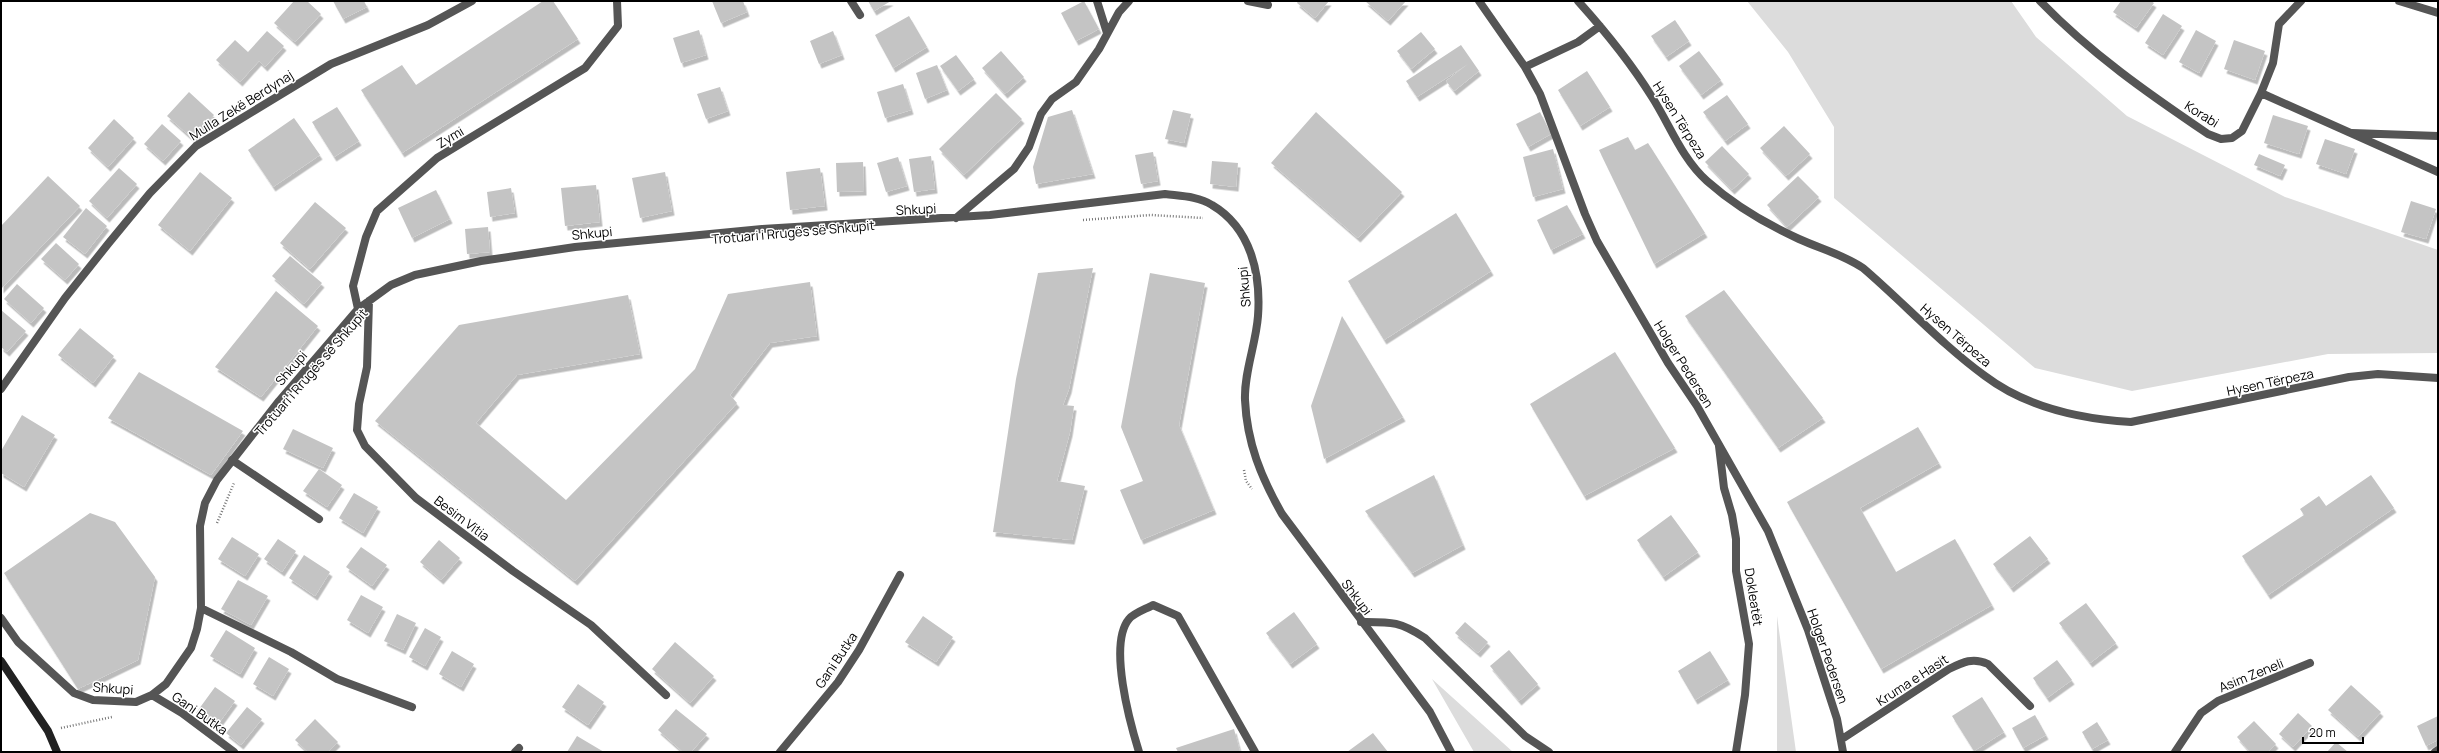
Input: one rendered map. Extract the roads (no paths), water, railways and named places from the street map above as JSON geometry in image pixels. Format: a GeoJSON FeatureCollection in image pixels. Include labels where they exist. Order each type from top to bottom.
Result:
{"type":"FeatureCollection","features":[{"type":"Feature","properties":{"kind":"main road"},"geometry":{"type":"LineString","coordinates":[[1,661],[48,731],[57,752]]}},
{"type":"Feature","properties":{"kind":"street","name":"Mulla Zekë Berdynaj"},"geometry":{"type":"LineString","coordinates":[[1,389],[65,298],[108,244],[150,193],[196,146],[331,64],[428,25],[472,1]]}},
{"type":"Feature","properties":{"kind":"street","name":"Zymi"},"geometry":{"type":"LineString","coordinates":[[358,309],[353,286],[366,237],[377,211],[438,158],[585,68],[618,26],[617,1]]}},
{"type":"Feature","properties":{"kind":"street"},"geometry":{"type":"LineString","coordinates":[[851,1],[860,15]]}},
{"type":"Feature","properties":{"kind":"street"},"geometry":{"type":"LineString","coordinates":[[1097,1],[1107,33]]}},
{"type":"Feature","properties":{"kind":"street"},"geometry":{"type":"LineString","coordinates":[[956,218],[1014,169],[1029,147],[1042,114],[1052,99],[1076,82],[1096,54],[1119,12],[1129,1]]}},
{"type":"Feature","properties":{"kind":"street"},"geometry":{"type":"LineString","coordinates":[[1248,1],[1268,5]]}},
{"type":"Feature","properties":{"kind":"street","name":"Holger Pedersen"},"geometry":{"type":"LineString","coordinates":[[1479,1],[1525,67],[1553,125],[1585,214],[1597,242],[1754,506],[1785,570],[1808,630],[1842,739],[1843,752]]}},
{"type":"Feature","properties":{"kind":"street","name":"Hysen Tërpeza"},"geometry":{"type":"LineString","coordinates":[[1578,1],[1600,26],[1653,97],[1686,157],[1706,180],[1731,200],[1760,218],[1800,240],[1845,256],[1863,268],[1986,377],[2039,404],[2100,420],[2131,422],[2348,377],[2378,374],[2438,378]]}},
{"type":"Feature","properties":{"kind":"street","name":"Korabi"},"geometry":{"type":"LineString","coordinates":[[2040,1],[2081,40],[2126,77],[2208,134],[2220,139],[2232,138],[2242,131],[2261,93],[2273,63],[2279,24],[2301,1]]}},
{"type":"Feature","properties":{"kind":"street"},"geometry":{"type":"LineString","coordinates":[[2399,1],[2438,13]]}},
{"type":"Feature","properties":{"kind":"street"},"geometry":{"type":"LineString","coordinates":[[1525,67],[1578,42],[1600,26]]}},
{"type":"Feature","properties":{"kind":"street"},"geometry":{"type":"LineString","coordinates":[[2261,93],[2438,172]]}},
{"type":"Feature","properties":{"kind":"street"},"geometry":{"type":"LineString","coordinates":[[2347,132],[2438,136]]}},
{"type":"Feature","properties":{"kind":"street","name":"Shkupi"},"geometry":{"type":"LineString","coordinates":[[1,618],[18,642],[74,693],[93,700],[136,702],[152,695],[170,679],[191,648],[201,608],[200,526],[205,503],[232,460],[279,401],[358,309],[391,286],[415,275],[442,268],[575,247],[762,229],[956,218],[1165,194],[1190,196],[1211,204],[1229,218],[1243,235],[1254,260],[1258,288],[1258,317],[1245,398],[1247,428],[1252,452],[1264,482],[1282,514],[1361,622],[1430,712],[1451,752]]}},
{"type":"Feature","properties":{"kind":"street","name":"Besim Vitia"},"geometry":{"type":"LineString","coordinates":[[369,301],[367,366],[359,404],[357,430],[365,446],[416,498],[513,571],[591,625],[666,695]]}},
{"type":"Feature","properties":{"kind":"street","name":"Dokleatët"},"geometry":{"type":"LineString","coordinates":[[1719,446],[1724,488],[1734,527],[1736,571],[1749,644],[1745,695],[1736,752]]}},
{"type":"Feature","properties":{"kind":"street"},"geometry":{"type":"LineString","coordinates":[[232,460],[320,519]]}},
{"type":"Feature","properties":{"kind":"street","name":"Gani Butka"},"geometry":{"type":"LineString","coordinates":[[780,752],[842,676],[859,650],[900,575]]}},
{"type":"Feature","properties":{"kind":"street"},"geometry":{"type":"LineString","coordinates":[[1139,752],[1127,713],[1120,641],[1129,619],[1153,605],[1178,616],[1255,752]]}},
{"type":"Feature","properties":{"kind":"street"},"geometry":{"type":"LineString","coordinates":[[201,608],[291,652],[337,679],[412,707]]}},
{"type":"Feature","properties":{"kind":"street"},"geometry":{"type":"LineString","coordinates":[[1361,622],[1388,622],[1406,626],[1425,638],[1525,736],[1549,752]]}},
{"type":"Feature","properties":{"kind":"street","name":"Kruma e Hasit"},"geometry":{"type":"LineString","coordinates":[[1842,739],[1942,673],[1966,661],[1981,660],[1988,664],[2030,706]]}},
{"type":"Feature","properties":{"kind":"street","name":"Asim Zeneli"},"geometry":{"type":"LineString","coordinates":[[2176,752],[2201,714],[2218,701],[2310,663]]}},
{"type":"Feature","properties":{"kind":"street","name":"Gani Butka"},"geometry":{"type":"LineString","coordinates":[[152,695],[182,713],[234,752]]}},
{"type":"Feature","properties":{"kind":"street"},"geometry":{"type":"LineString","coordinates":[[2434,752],[2438,750]]}}]}
